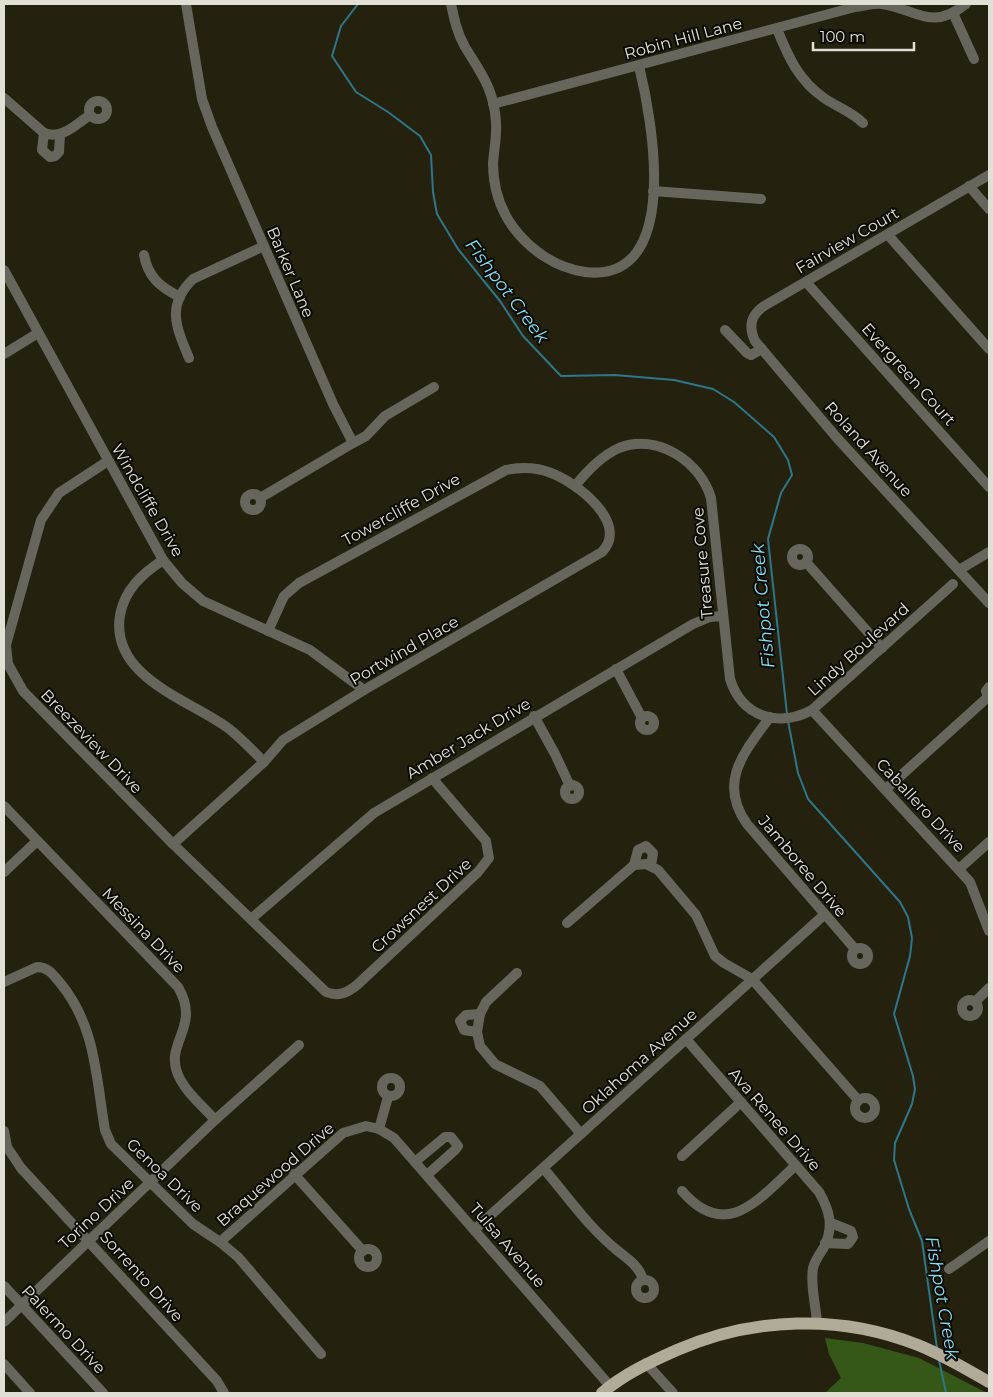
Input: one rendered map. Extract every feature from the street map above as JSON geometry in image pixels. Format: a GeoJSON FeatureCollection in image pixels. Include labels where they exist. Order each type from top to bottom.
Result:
{"type":"FeatureCollection","features":[{"type":"Feature","properties":{"kind":"main road"},"geometry":{"type":"LineString","coordinates":[[606,1390],[646,1363],[690,1345],[731,1332],[775,1324],[817,1323],[870,1331],[918,1345],[989,1382]]}},
{"type":"Feature","properties":{"kind":"street","name":"Barker Lane"},"geometry":{"type":"LineString","coordinates":[[186,4],[202,99],[212,127],[333,404],[353,443]]}},
{"type":"Feature","properties":{"kind":"street"},"geometry":{"type":"LineString","coordinates":[[451,4],[458,32],[487,80],[493,104],[496,121],[494,181],[499,198],[516,231],[530,247],[567,268],[595,273],[618,266],[638,252],[644,243],[648,230],[653,191],[652,130],[639,66]]}},
{"type":"Feature","properties":{"kind":"street","name":"Robin Hill Lane"},"geometry":{"type":"LineString","coordinates":[[493,104],[873,4],[893,6],[918,16],[933,18],[953,13],[966,4]]}},
{"type":"Feature","properties":{"kind":"street"},"geometry":{"type":"LineString","coordinates":[[953,13],[974,60]]}},
{"type":"Feature","properties":{"kind":"street"},"geometry":{"type":"LineString","coordinates":[[777,29],[790,61],[798,74],[823,97],[856,116],[863,123]]}},
{"type":"Feature","properties":{"kind":"street"},"geometry":{"type":"LineString","coordinates":[[4,98],[44,133],[60,135],[90,115]]}},
{"type":"Feature","properties":{"kind":"street"},"geometry":{"type":"LineString","coordinates":[[44,133],[42,150],[50,157],[55,156],[59,152],[60,135]]}},
{"type":"Feature","properties":{"kind":"street","name":"Fairview Court"},"geometry":{"type":"LineString","coordinates":[[762,348],[752,335],[751,329],[754,316],[764,306],[888,235],[989,174]]}},
{"type":"Feature","properties":{"kind":"street"},"geometry":{"type":"LineString","coordinates":[[969,186],[989,209]]}},
{"type":"Feature","properties":{"kind":"street"},"geometry":{"type":"LineString","coordinates":[[653,191],[761,199]]}},
{"type":"Feature","properties":{"kind":"street"},"geometry":{"type":"LineString","coordinates":[[888,235],[989,349]]}},
{"type":"Feature","properties":{"kind":"street"},"geometry":{"type":"LineString","coordinates":[[189,358],[176,322],[176,310],[180,297],[194,279],[264,246]]}},
{"type":"Feature","properties":{"kind":"street"},"geometry":{"type":"LineString","coordinates":[[144,255],[147,269],[156,282],[180,297]]}},
{"type":"Feature","properties":{"kind":"street","name":"Windcliffe Drive"},"geometry":{"type":"LineString","coordinates":[[4,270],[163,560],[182,583],[203,600],[318,654],[364,690]]}},
{"type":"Feature","properties":{"kind":"street","name":"Evergreen Court"},"geometry":{"type":"LineString","coordinates":[[806,282],[989,487]]}},
{"type":"Feature","properties":{"kind":"street"},"geometry":{"type":"LineString","coordinates":[[725,330],[751,355],[762,348]]}},
{"type":"Feature","properties":{"kind":"street"},"geometry":{"type":"LineString","coordinates":[[4,354],[38,333]]}},
{"type":"Feature","properties":{"kind":"street","name":"Roland Avenue"},"geometry":{"type":"LineString","coordinates":[[762,348],[837,438],[989,603]]}},
{"type":"Feature","properties":{"kind":"street"},"geometry":{"type":"LineString","coordinates":[[260,498],[369,433],[382,419],[434,387]]}},
{"type":"Feature","properties":{"kind":"street","name":"Treasure Cove"},"geometry":{"type":"LineString","coordinates":[[575,486],[602,458],[619,448],[633,445],[645,445],[668,450],[689,462],[701,477],[711,498],[730,679],[736,694],[746,706],[760,716],[774,718]]}},
{"type":"Feature","properties":{"kind":"street","name":"Breezeview Drive"},"geometry":{"type":"LineString","coordinates":[[108,461],[59,493],[45,512],[5,645],[8,664],[23,691],[173,844],[320,987],[332,994],[338,994]]}},
{"type":"Feature","properties":{"kind":"street","name":"Towercliffe Drive"},"geometry":{"type":"LineString","coordinates":[[268,631],[284,596],[299,583],[495,475],[517,468],[539,469],[564,478],[575,486]]}},
{"type":"Feature","properties":{"kind":"street","name":"Portwind Place"},"geometry":{"type":"LineString","coordinates":[[173,844],[264,762],[284,740],[364,690],[602,552],[609,540],[608,525],[602,512],[593,500],[575,486]]}},
{"type":"Feature","properties":{"kind":"street"},"geometry":{"type":"LineString","coordinates":[[959,570],[989,552]]}},
{"type":"Feature","properties":{"kind":"street"},"geometry":{"type":"LineString","coordinates":[[163,560],[134,583],[123,604],[119,631],[128,658],[145,676],[228,728],[264,762]]}},
{"type":"Feature","properties":{"kind":"street"},"geometry":{"type":"LineString","coordinates":[[806,562],[882,648]]}},
{"type":"Feature","properties":{"kind":"street","name":"Lindy Boulevard"},"geometry":{"type":"LineString","coordinates":[[774,718],[809,712],[953,584]]}},
{"type":"Feature","properties":{"kind":"street","name":"Amber Jack Drive"},"geometry":{"type":"LineString","coordinates":[[251,919],[366,818],[534,716],[694,624],[710,617],[722,616]]}},
{"type":"Feature","properties":{"kind":"street"},"geometry":{"type":"LineString","coordinates":[[616,669],[642,718]]}},
{"type":"Feature","properties":{"kind":"street"},"geometry":{"type":"LineString","coordinates":[[886,789],[989,694]]}},
{"type":"Feature","properties":{"kind":"street","name":"Caballero Drive"},"geometry":{"type":"LineString","coordinates":[[809,712],[886,789],[960,869],[975,891],[989,931]]}},
{"type":"Feature","properties":{"kind":"street"},"geometry":{"type":"LineString","coordinates":[[534,716],[570,786]]}},
{"type":"Feature","properties":{"kind":"street","name":"Jamboree Drive"},"geometry":{"type":"LineString","coordinates":[[774,718],[740,758],[735,783],[738,804],[747,824],[855,949]]}},
{"type":"Feature","properties":{"kind":"street","name":"Crowsnest Drive"},"geometry":{"type":"LineString","coordinates":[[338,994],[346,993],[357,985],[478,872],[489,858],[486,841],[432,778]]}},
{"type":"Feature","properties":{"kind":"street","name":"Messina Drive"},"geometry":{"type":"LineString","coordinates":[[4,806],[178,987],[185,1001],[187,1016],[186,1027],[175,1054],[177,1074],[215,1120]]}},
{"type":"Feature","properties":{"kind":"street"},"geometry":{"type":"LineString","coordinates":[[4,872],[37,841]]}},
{"type":"Feature","properties":{"kind":"street"},"geometry":{"type":"LineString","coordinates":[[960,869],[989,842]]}},
{"type":"Feature","properties":{"kind":"street"},"geometry":{"type":"LineString","coordinates":[[567,923],[634,865],[638,850],[646,846],[653,853],[651,866]]}},
{"type":"Feature","properties":{"kind":"street"},"geometry":{"type":"LineString","coordinates":[[634,865],[646,864],[658,870],[696,915],[715,956],[752,979],[858,1100]]}},
{"type":"Feature","properties":{"kind":"street","name":"Oklahoma Avenue"},"geometry":{"type":"LineString","coordinates":[[474,1230],[824,915]]}},
{"type":"Feature","properties":{"kind":"street","name":"Genoa Drive"},"geometry":{"type":"LineString","coordinates":[[4,982],[32,968],[42,967],[50,971],[71,996],[90,1035],[108,1138],[150,1183],[193,1224],[238,1257],[321,1354]]}},
{"type":"Feature","properties":{"kind":"street"},"geometry":{"type":"LineString","coordinates":[[517,973],[486,1002],[480,1014],[477,1032],[480,1046],[486,1056],[507,1071],[540,1086],[581,1134]]}},
{"type":"Feature","properties":{"kind":"street"},"geometry":{"type":"LineString","coordinates":[[975,1002],[989,988]]}},
{"type":"Feature","properties":{"kind":"street"},"geometry":{"type":"LineString","coordinates":[[477,1032],[464,1030],[460,1021],[466,1015],[480,1014]]}},
{"type":"Feature","properties":{"kind":"street","name":"Ava Renee Drive"},"geometry":{"type":"LineString","coordinates":[[686,1039],[819,1192],[826,1204],[831,1223]]}},
{"type":"Feature","properties":{"kind":"street","name":"Torino Drive"},"geometry":{"type":"LineString","coordinates":[[4,1322],[215,1120],[299,1046]]}},
{"type":"Feature","properties":{"kind":"street"},"geometry":{"type":"LineString","coordinates":[[379,1129],[388,1097]]}},
{"type":"Feature","properties":{"kind":"street"},"geometry":{"type":"LineString","coordinates":[[682,1156],[741,1102]]}},
{"type":"Feature","properties":{"kind":"street","name":"Braquewood Drive"},"geometry":{"type":"LineString","coordinates":[[220,1242],[294,1174],[343,1133],[366,1126],[379,1129]]}},
{"type":"Feature","properties":{"kind":"street","name":"Tulsa Avenue"},"geometry":{"type":"LineString","coordinates":[[379,1129],[394,1138],[427,1174],[606,1390]]}},
{"type":"Feature","properties":{"kind":"street","name":"Sorrento Drive"},"geometry":{"type":"LineString","coordinates":[[4,1131],[7,1147],[21,1168],[218,1381],[224,1393]]}},
{"type":"Feature","properties":{"kind":"street"},"geometry":{"type":"LineString","coordinates":[[416,1162],[444,1137],[451,1137],[458,1146],[427,1174]]}},
{"type":"Feature","properties":{"kind":"street"},"geometry":{"type":"LineString","coordinates":[[682,1191],[690,1201],[706,1211],[715,1214],[733,1214],[752,1205],[795,1166]]}},
{"type":"Feature","properties":{"kind":"street"},"geometry":{"type":"LineString","coordinates":[[544,1169],[603,1238],[632,1262],[641,1273],[643,1280]]}},
{"type":"Feature","properties":{"kind":"street"},"geometry":{"type":"LineString","coordinates":[[294,1174],[363,1250]]}},
{"type":"Feature","properties":{"kind":"street"},"geometry":{"type":"LineString","coordinates":[[817,1323],[812,1280],[814,1268],[826,1243],[831,1223],[851,1231],[853,1237],[848,1244],[826,1243]]}},
{"type":"Feature","properties":{"kind":"street"},"geometry":{"type":"LineString","coordinates":[[949,1269],[989,1241]]}},
{"type":"Feature","properties":{"kind":"street","name":"Palermo Drive"},"geometry":{"type":"LineString","coordinates":[[4,1286],[102,1393]]}},
{"type":"Feature","properties":{"kind":"street"},"geometry":{"type":"LineString","coordinates":[[646,1363],[673,1393]]}},
{"type":"Feature","properties":{"kind":"street"},"geometry":{"type":"LineString","coordinates":[[4,1364],[30,1393]]}},
{"type":"Feature","properties":{"kind":"green space"},"geometry":{"type":"Polygon","coordinates":[[[825,1338],[863,1343],[919,1358],[987,1393],[825,1393],[841,1378],[829,1354],[825,1338]]]}},
{"type":"Feature","properties":{"kind":"waterway","name":"Fishpot Creek"},"geometry":{"type":"LineString","coordinates":[[358,4],[341,26],[332,56],[356,92],[388,112],[420,136],[431,155],[433,192],[437,214],[458,249],[500,301],[523,336],[561,376],[615,375],[674,380],[713,389],[734,402],[774,437],[788,460],[792,475],[781,493],[768,539],[787,714]]}},
{"type":"Feature","properties":{"kind":"waterway","name":"Fishpot Creek"},"geometry":{"type":"LineString","coordinates":[[788,721],[798,773],[808,799],[900,902],[908,917],[912,938],[910,956],[894,1014],[913,1076],[915,1089],[912,1104],[895,1143],[894,1160],[909,1209],[922,1241],[937,1348]]}},
{"type":"Feature","properties":{"kind":"waterway","name":"Fishpot Creek"},"geometry":{"type":"LineString","coordinates":[[939,1360],[946,1393]]}}]}
